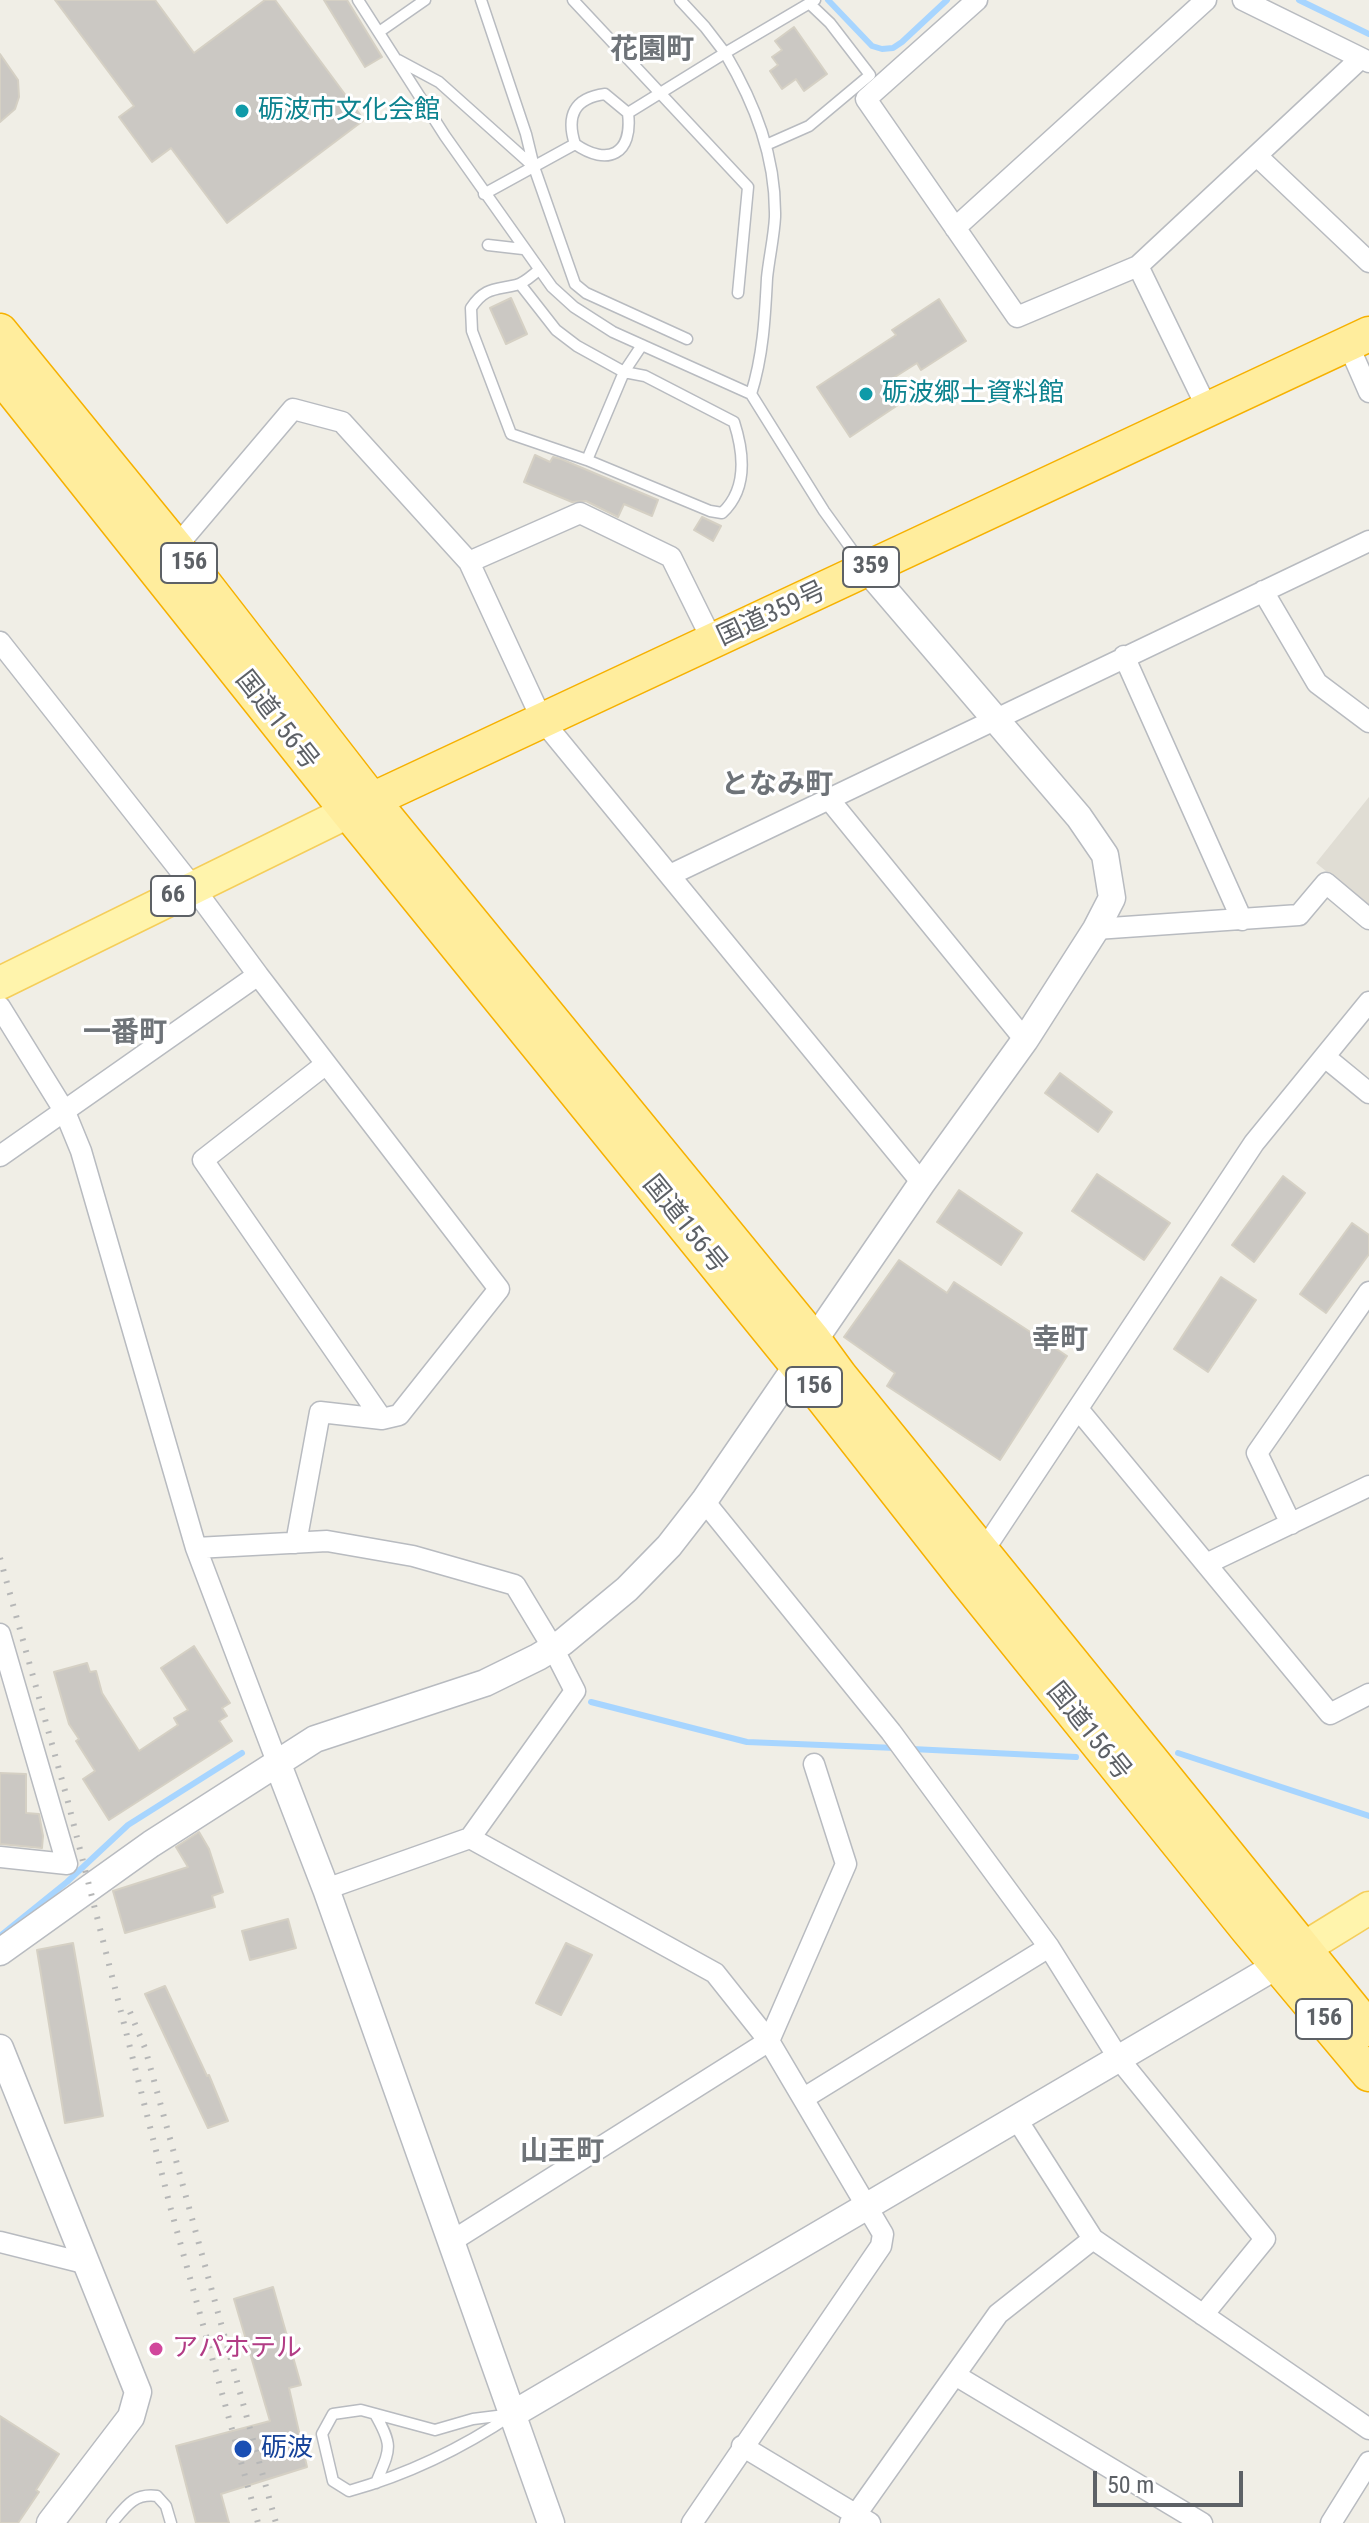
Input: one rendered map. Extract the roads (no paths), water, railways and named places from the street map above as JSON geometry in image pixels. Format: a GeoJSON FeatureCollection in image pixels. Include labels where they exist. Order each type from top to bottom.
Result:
{"type":"FeatureCollection","features":[{"type":"Feature","properties":{"kind":"highway","name":"国道156号"},"geometry":{"type":"LineString","coordinates":[[0,331],[176,547],[360,806]]}},
{"type":"Feature","properties":{"kind":"highway","name":"国道359号"},"geometry":{"type":"LineString","coordinates":[[360,806],[1358,339]]}},
{"type":"Feature","properties":{"kind":"highway","name":"国道156号"},"geometry":{"type":"LineString","coordinates":[[0,375],[360,806],[805,1352],[965,1579],[1291,1956],[1369,2029]]}},
{"type":"Feature","properties":{"kind":"highway","name":"国道156号"},"geometry":{"type":"LineString","coordinates":[[805,1352],[840,1376],[984,1551],[1291,1956],[1369,2074]]}},
{"type":"Feature","properties":{"kind":"main road","name":"66"},"geometry":{"type":"LineString","coordinates":[[0,983],[360,806]]}},
{"type":"Feature","properties":{"kind":"main road"},"geometry":{"type":"LineString","coordinates":[[1291,1956],[1369,1908]]}},
{"type":"Feature","properties":{"kind":"street"},"geometry":{"type":"LineString","coordinates":[[977,0],[866,99],[1017,317],[1138,266],[1365,60],[1243,0]]}},
{"type":"Feature","properties":{"kind":"street"},"geometry":{"type":"LineString","coordinates":[[955,228],[1206,0]]}},
{"type":"Feature","properties":{"kind":"street"},"geometry":{"type":"LineString","coordinates":[[1257,156],[1369,262]]}},
{"type":"Feature","properties":{"kind":"street"},"geometry":{"type":"LineString","coordinates":[[1138,266],[1208,410]]}},
{"type":"Feature","properties":{"kind":"street"},"geometry":{"type":"LineString","coordinates":[[1358,339],[1369,392]]}},
{"type":"Feature","properties":{"kind":"street"},"geometry":{"type":"LineString","coordinates":[[176,547],[293,409],[342,422],[469,562],[542,720],[922,1183]]}},
{"type":"Feature","properties":{"kind":"street"},"geometry":{"type":"LineString","coordinates":[[469,562],[580,513],[671,557],[713,642]]}},
{"type":"Feature","properties":{"kind":"street"},"geometry":{"type":"LineString","coordinates":[[670,875],[1369,541]]}},
{"type":"Feature","properties":{"kind":"street"},"geometry":{"type":"LineString","coordinates":[[0,1952],[151,1844],[315,1739],[485,1683],[553,1648],[627,1589],[669,1546],[704,1501],[922,1183],[1025,1040],[1096,929],[1112,898],[1105,855],[1079,817],[867,569]]}},
{"type":"Feature","properties":{"kind":"street"},"geometry":{"type":"LineString","coordinates":[[1263,591],[1317,683],[1369,722]]}},
{"type":"Feature","properties":{"kind":"street"},"geometry":{"type":"LineString","coordinates":[[0,642],[193,887],[499,1289],[399,1415],[382,1419],[320,1412],[296,1543]]}},
{"type":"Feature","properties":{"kind":"street"},"geometry":{"type":"LineString","coordinates":[[1124,656],[1242,920]]}},
{"type":"Feature","properties":{"kind":"street"},"geometry":{"type":"LineString","coordinates":[[828,798],[1025,1040]]}},
{"type":"Feature","properties":{"kind":"street"},"geometry":{"type":"LineString","coordinates":[[1096,929],[1299,915],[1326,883],[1369,919]]}},
{"type":"Feature","properties":{"kind":"street"},"geometry":{"type":"LineString","coordinates":[[0,1156],[258,975]]}},
{"type":"Feature","properties":{"kind":"street"},"geometry":{"type":"LineString","coordinates":[[965,1579],[1254,1143],[1369,1002]]}},
{"type":"Feature","properties":{"kind":"street"},"geometry":{"type":"LineString","coordinates":[[0,1007],[65,1112],[81,1151],[196,1548],[326,1889],[551,2523]]}},
{"type":"Feature","properties":{"kind":"street"},"geometry":{"type":"LineString","coordinates":[[1325,1057],[1369,1093]]}},
{"type":"Feature","properties":{"kind":"street"},"geometry":{"type":"LineString","coordinates":[[326,1064],[203,1160],[382,1419]]}},
{"type":"Feature","properties":{"kind":"street"},"geometry":{"type":"LineString","coordinates":[[1291,1524],[1257,1453],[1369,1292]]}},
{"type":"Feature","properties":{"kind":"street"},"geometry":{"type":"LineString","coordinates":[[1078,1409],[1330,1714],[1369,1694]]}},
{"type":"Feature","properties":{"kind":"street"},"geometry":{"type":"LineString","coordinates":[[1206,1564],[1369,1486]]}},
{"type":"Feature","properties":{"kind":"street"},"geometry":{"type":"LineString","coordinates":[[704,1501],[891,1732],[1049,1947],[1119,2059],[1265,2239],[1203,2315]]}},
{"type":"Feature","properties":{"kind":"street"},"geometry":{"type":"LineString","coordinates":[[196,1548],[327,1541],[413,1556],[515,1585],[575,1691],[470,1838],[326,1889]]}},
{"type":"Feature","properties":{"kind":"street"},"geometry":{"type":"LineString","coordinates":[[0,1634],[67,1864],[0,1857]]}},
{"type":"Feature","properties":{"kind":"street"},"geometry":{"type":"LineString","coordinates":[[452,2241],[769,2041],[846,1864],[814,1764]]}},
{"type":"Feature","properties":{"kind":"street"},"geometry":{"type":"LineString","coordinates":[[470,1838],[715,1973],[769,2041],[883,2234],[881,2246],[692,2523]]}},
{"type":"Feature","properties":{"kind":"street"},"geometry":{"type":"LineString","coordinates":[[804,2098],[1049,1947]]}},
{"type":"Feature","properties":{"kind":"street"},"geometry":{"type":"LineString","coordinates":[[513,2414],[1291,1956]]}},
{"type":"Feature","properties":{"kind":"street"},"geometry":{"type":"LineString","coordinates":[[0,2048],[138,2392],[131,2417],[50,2523]]}},
{"type":"Feature","properties":{"kind":"street"},"geometry":{"type":"LineString","coordinates":[[1016,2118],[1093,2239],[1369,2429]]}},
{"type":"Feature","properties":{"kind":"street"},"geometry":{"type":"LineString","coordinates":[[742,2446],[859,2520],[998,2314],[1093,2239]]}},
{"type":"Feature","properties":{"kind":"street"},"geometry":{"type":"LineString","coordinates":[[0,2242],[84,2263]]}},
{"type":"Feature","properties":{"kind":"street"},"geometry":{"type":"LineString","coordinates":[[955,2375],[1202,2523]]}},
{"type":"Feature","properties":{"kind":"street"},"geometry":{"type":"LineString","coordinates":[[1331,2523],[1369,2462]]}},
{"type":"Feature","properties":{"kind":"lane"},"geometry":{"type":"LineString","coordinates":[[358,0],[484,194],[552,287],[574,307],[613,332],[751,394],[824,511],[867,569]]}},
{"type":"Feature","properties":{"kind":"lane"},"geometry":{"type":"LineString","coordinates":[[379,32],[424,0]]}},
{"type":"Feature","properties":{"kind":"lane"},"geometry":{"type":"LineString","coordinates":[[481,0],[575,284],[586,293],[687,339]]}},
{"type":"Feature","properties":{"kind":"lane"},"geometry":{"type":"LineString","coordinates":[[573,0],[748,187],[738,293]]}},
{"type":"Feature","properties":{"kind":"lane"},"geometry":{"type":"LineString","coordinates":[[680,0],[725,53],[747,90],[771,165],[775,217],[760,366],[751,394]]}},
{"type":"Feature","properties":{"kind":"lane"},"geometry":{"type":"LineString","coordinates":[[628,113],[812,2],[870,75],[809,126],[766,145]]}},
{"type":"Feature","properties":{"kind":"lane"},"geometry":{"type":"LineString","coordinates":[[396,59],[439,82],[534,167]]}},
{"type":"Feature","properties":{"kind":"lane"},"geometry":{"type":"LineString","coordinates":[[605,94],[628,113],[630,130],[627,140],[615,154],[601,156],[586,152],[575,144],[570,118],[576,107],[592,96],[605,94]]}},
{"type":"Feature","properties":{"kind":"lane"},"geometry":{"type":"LineString","coordinates":[[484,194],[575,144]]}},
{"type":"Feature","properties":{"kind":"lane"},"geometry":{"type":"LineString","coordinates":[[488,245],[523,249]]}},
{"type":"Feature","properties":{"kind":"lane"},"geometry":{"type":"LineString","coordinates":[[520,284],[556,330],[577,346],[624,372],[645,376],[734,422],[743,450],[733,503],[722,513],[511,434],[472,331],[471,308],[477,298],[495,287],[520,284],[539,270]]}},
{"type":"Feature","properties":{"kind":"lane"},"geometry":{"type":"LineString","coordinates":[[587,460],[624,372],[642,345]]}},
{"type":"Feature","properties":{"kind":"lane"},"geometry":{"type":"LineString","coordinates":[[361,2410],[435,2430],[473,2419],[513,2414],[481,2436],[376,2483],[349,2491],[333,2481],[322,2434],[333,2414],[361,2410]]}},
{"type":"Feature","properties":{"kind":"lane"},"geometry":{"type":"LineString","coordinates":[[375,2414],[386,2433],[390,2450],[376,2483]]}},
{"type":"Feature","properties":{"kind":"lane"},"geometry":{"type":"LineString","coordinates":[[112,2523],[130,2500],[146,2495],[157,2496],[166,2506],[171,2523]]}},
{"type":"Feature","properties":{"kind":"waterway"},"geometry":{"type":"LineString","coordinates":[[828,0],[872,46],[882,49],[893,48],[902,42],[947,0]]}},
{"type":"Feature","properties":{"kind":"waterway"},"geometry":{"type":"LineString","coordinates":[[1299,0],[1369,34]]}},
{"type":"Feature","properties":{"kind":"waterway"},"geometry":{"type":"LineString","coordinates":[[591,1702],[747,1742],[896,1748]]}},
{"type":"Feature","properties":{"kind":"waterway"},"geometry":{"type":"LineString","coordinates":[[912,1749],[1076,1757]]}},
{"type":"Feature","properties":{"kind":"waterway"},"geometry":{"type":"LineString","coordinates":[[0,1936],[67,1882],[128,1825],[242,1753]]}},
{"type":"Feature","properties":{"kind":"waterway"},"geometry":{"type":"LineString","coordinates":[[1178,1753],[1369,1816]]}},
{"type":"Feature","properties":{"kind":"railway"},"geometry":{"type":"LineString","coordinates":[[0,1558],[67,1798],[170,2206],[258,2523]]}},
{"type":"Feature","properties":{"kind":"railway"},"geometry":{"type":"LineString","coordinates":[[130,2012],[145,2048],[276,2523]]}},
{"type":"Feature","properties":{"kind":"place","name":"砺波市文化会館"},"geometry":{"type":"Point","coordinates":[242,111]}},
{"type":"Feature","properties":{"kind":"place","name":"砺波郷土資料館"},"geometry":{"type":"Point","coordinates":[866,394]}},
{"type":"Feature","properties":{"kind":"place","name":"アパホテル"},"geometry":{"type":"Point","coordinates":[156,2349]}},
{"type":"Feature","properties":{"kind":"place","name":"砺波"},"geometry":{"type":"Point","coordinates":[243,2449]}},
{"type":"Feature","properties":{"kind":"district","name":"花園町"},"geometry":{"type":"Point","coordinates":[652,51]}},
{"type":"Feature","properties":{"kind":"district","name":"となみ町"},"geometry":{"type":"Point","coordinates":[777,786]}},
{"type":"Feature","properties":{"kind":"district","name":"一番町"},"geometry":{"type":"Point","coordinates":[125,1034]}},
{"type":"Feature","properties":{"kind":"district","name":"幸町"},"geometry":{"type":"Point","coordinates":[1060,1341]}},
{"type":"Feature","properties":{"kind":"district","name":"山王町"},"geometry":{"type":"Point","coordinates":[562,2153]}}]}
